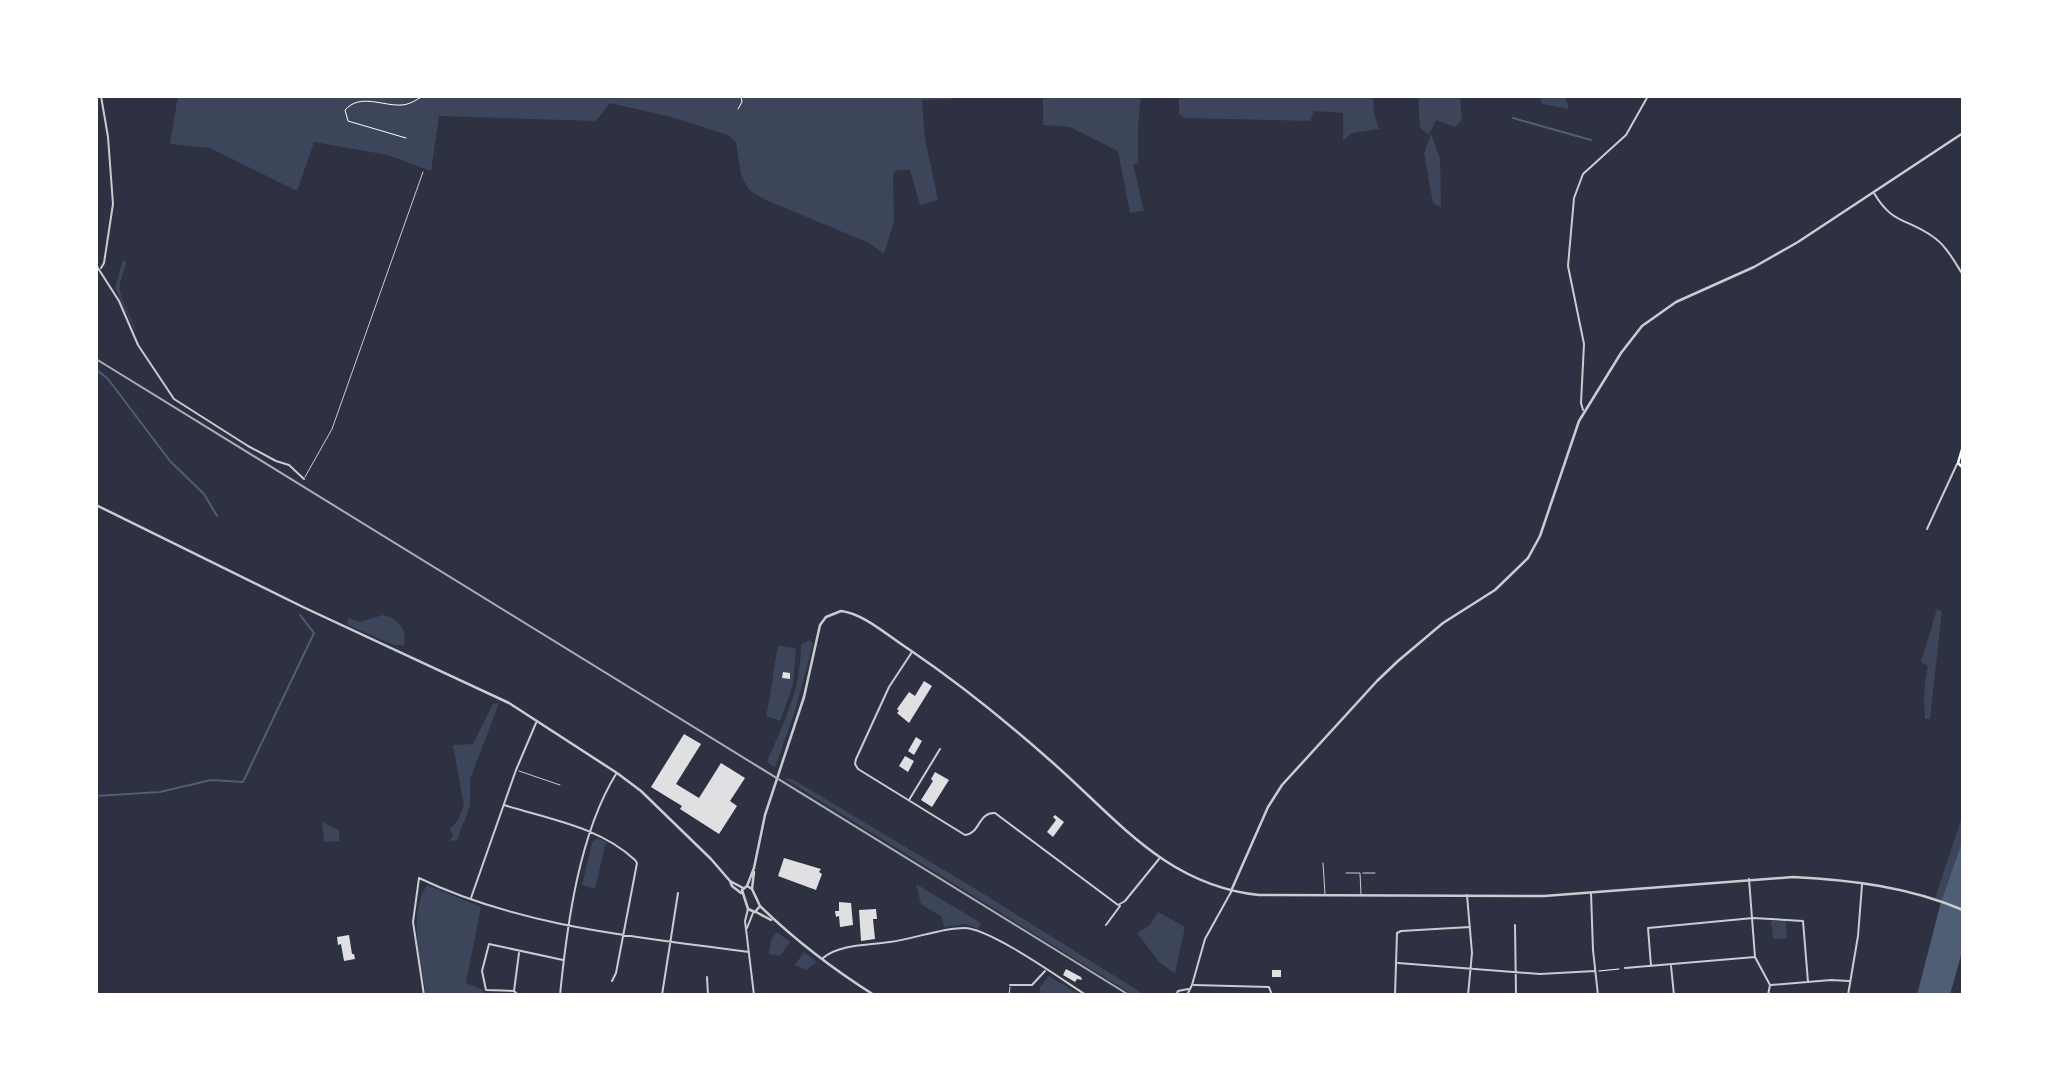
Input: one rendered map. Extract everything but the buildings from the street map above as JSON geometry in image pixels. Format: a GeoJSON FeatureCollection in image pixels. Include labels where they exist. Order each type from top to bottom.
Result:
{"type":"FeatureCollection","features":[{"type":"Feature","properties":{"kind":"main road"},"geometry":{"type":"LineString","coordinates":[[1963,446],[1958,463],[1963,468]]}},
{"type":"Feature","properties":{"kind":"street"},"geometry":{"type":"LineString","coordinates":[[100,269],[104,263],[113,204],[108,137],[101,96]]}},
{"type":"Feature","properties":{"kind":"street"},"geometry":{"type":"LineString","coordinates":[[1584,411],[1581,402],[1584,344],[1568,266],[1574,198],[1583,174],[1626,135],[1648,96]]}},
{"type":"Feature","properties":{"kind":"street"},"geometry":{"type":"LineString","coordinates":[[1187,995],[1205,939],[1231,891],[1268,807],[1282,785],[1377,681],[1443,623],[1495,590],[1528,558],[1540,536],[1584,411],[1630,339],[1659,312],[1754,267],[1798,242],[1963,133]]}},
{"type":"Feature","properties":{"kind":"street"},"geometry":{"type":"LineString","coordinates":[[1874,192],[1886,211],[1920,229],[1945,247],[1963,275]]}},
{"type":"Feature","properties":{"kind":"street"},"geometry":{"type":"LineString","coordinates":[[96,265],[119,300],[138,345],[174,399],[248,446],[289,466],[304,479]]}},
{"type":"Feature","properties":{"kind":"street"},"geometry":{"type":"LineString","coordinates":[[1927,529],[1958,463]]}},
{"type":"Feature","properties":{"kind":"street"},"geometry":{"type":"LineString","coordinates":[[96,505],[305,608],[486,691],[617,773],[669,816],[741,893],[748,909],[745,921],[754,995]]}},
{"type":"Feature","properties":{"kind":"street"},"geometry":{"type":"LineString","coordinates":[[774,922],[760,906],[752,889],[754,869],[772,792],[804,697],[823,620],[841,611],[858,617],[912,652],[1022,736],[1160,858],[1201,882],[1231,891],[1259,895],[1544,896],[1793,877],[1863,883],[1928,897],[1963,911]]}},
{"type":"Feature","properties":{"kind":"street"},"geometry":{"type":"LineString","coordinates":[[912,652],[889,687],[855,764],[858,769],[965,835],[973,833],[984,816],[995,813],[1120,905]]}},
{"type":"Feature","properties":{"kind":"street"},"geometry":{"type":"LineString","coordinates":[[471,899],[516,770],[537,721]]}},
{"type":"Feature","properties":{"kind":"street"},"geometry":{"type":"LineString","coordinates":[[909,801],[940,749]]}},
{"type":"Feature","properties":{"kind":"street"},"geometry":{"type":"LineString","coordinates":[[560,995],[570,925],[590,831],[600,802],[617,773]]}},
{"type":"Feature","properties":{"kind":"street"},"geometry":{"type":"LineString","coordinates":[[504,805],[590,831],[620,848],[636,863],[616,973],[612,981]]}},
{"type":"Feature","properties":{"kind":"street"},"geometry":{"type":"LineString","coordinates":[[1105,925],[1160,858]]}},
{"type":"Feature","properties":{"kind":"street"},"geometry":{"type":"LineString","coordinates":[[741,893],[754,869]]}},
{"type":"Feature","properties":{"kind":"street"},"geometry":{"type":"LineString","coordinates":[[424,995],[413,922],[419,878],[498,908],[570,925],[749,951]]}},
{"type":"Feature","properties":{"kind":"street"},"geometry":{"type":"LineString","coordinates":[[1749,879],[1755,957],[1770,985],[1768,995]]}},
{"type":"Feature","properties":{"kind":"street"},"geometry":{"type":"LineString","coordinates":[[730,881],[752,889]]}},
{"type":"Feature","properties":{"kind":"street"},"geometry":{"type":"LineString","coordinates":[[1848,995],[1863,883]]}},
{"type":"Feature","properties":{"kind":"street"},"geometry":{"type":"LineString","coordinates":[[1591,892],[1598,995]]}},
{"type":"Feature","properties":{"kind":"street"},"geometry":{"type":"LineString","coordinates":[[662,995],[678,893]]}},
{"type":"Feature","properties":{"kind":"street"},"geometry":{"type":"LineString","coordinates":[[1467,895],[1472,969],[1468,995]]}},
{"type":"Feature","properties":{"kind":"street"},"geometry":{"type":"LineString","coordinates":[[747,929],[760,906]]}},
{"type":"Feature","properties":{"kind":"street"},"geometry":{"type":"LineString","coordinates":[[748,909],[774,922],[874,995]]}},
{"type":"Feature","properties":{"kind":"street"},"geometry":{"type":"LineString","coordinates":[[1651,966],[1648,928],[1753,918],[1802,921],[1808,982]]}},
{"type":"Feature","properties":{"kind":"street"},"geometry":{"type":"LineString","coordinates":[[1515,925],[1516,995]]}},
{"type":"Feature","properties":{"kind":"street"},"geometry":{"type":"LineString","coordinates":[[1395,995],[1397,933],[1470,927]]}},
{"type":"Feature","properties":{"kind":"street"},"geometry":{"type":"LineString","coordinates":[[822,959],[834,951],[857,946],[906,940],[954,928],[971,928],[994,938],[1086,995]]}},
{"type":"Feature","properties":{"kind":"street"},"geometry":{"type":"LineString","coordinates":[[518,995],[514,991],[486,990],[482,971],[489,944],[564,960]]}},
{"type":"Feature","properties":{"kind":"street"},"geometry":{"type":"LineString","coordinates":[[514,991],[520,951]]}},
{"type":"Feature","properties":{"kind":"street"},"geometry":{"type":"LineString","coordinates":[[1625,968],[1755,957]]}},
{"type":"Feature","properties":{"kind":"street"},"geometry":{"type":"LineString","coordinates":[[1398,963],[1516,973],[1563,974],[1595,971]]}},
{"type":"Feature","properties":{"kind":"street"},"geometry":{"type":"LineString","coordinates":[[1671,964],[1674,995]]}},
{"type":"Feature","properties":{"kind":"street"},"geometry":{"type":"LineString","coordinates":[[1010,985],[1032,985],[1045,970]]}},
{"type":"Feature","properties":{"kind":"street"},"geometry":{"type":"LineString","coordinates":[[708,977],[708,995]]}},
{"type":"Feature","properties":{"kind":"street"},"geometry":{"type":"LineString","coordinates":[[1770,985],[1850,981]]}},
{"type":"Feature","properties":{"kind":"street"},"geometry":{"type":"LineString","coordinates":[[1192,985],[1269,988],[1272,995]]}},
{"type":"Feature","properties":{"kind":"street"},"geometry":{"type":"LineString","coordinates":[[1176,995],[1178,991],[1189,989]]}},
{"type":"Feature","properties":{"kind":"lane"},"geometry":{"type":"LineString","coordinates":[[304,479],[332,429],[423,172]]}},
{"type":"Feature","properties":{"kind":"lane"},"geometry":{"type":"LineString","coordinates":[[516,770],[560,785]]}},
{"type":"Feature","properties":{"kind":"lane"},"geometry":{"type":"LineString","coordinates":[[1323,863],[1325,896]]}},
{"type":"Feature","properties":{"kind":"lane"},"geometry":{"type":"LineString","coordinates":[[1346,873],[1375,873]]}},
{"type":"Feature","properties":{"kind":"lane"},"geometry":{"type":"LineString","coordinates":[[1360,873],[1360,896]]}},
{"type":"Feature","properties":{"kind":"lane"},"geometry":{"type":"LineString","coordinates":[[1009,995],[1010,985]]}},
{"type":"Feature","properties":{"kind":"path"},"geometry":{"type":"LineString","coordinates":[[406,138],[348,121],[345,110],[351,103],[359,100],[404,106],[423,96]]}},
{"type":"Feature","properties":{"kind":"path"},"geometry":{"type":"LineString","coordinates":[[738,109],[742,102],[741,96]]}},
{"type":"Feature","properties":{"kind":"path"},"geometry":{"type":"LineString","coordinates":[[1595,971],[1625,968]]}},
{"type":"Feature","properties":{"kind":"shaded area"},"geometry":{"type":"Polygon","coordinates":[[[178,96],[952,96],[952,99],[922,100],[925,139],[938,200],[920,205],[910,170],[896,170],[893,174],[894,221],[884,254],[869,243],[766,200],[749,190],[741,175],[736,142],[728,135],[671,117],[610,103],[596,121],[439,116],[431,171],[388,155],[314,142],[297,191],[210,148],[170,144],[178,96]]]}},
{"type":"Feature","properties":{"kind":"shaded area"},"geometry":{"type":"Polygon","coordinates":[[[1043,96],[1141,96],[1138,163],[1133,164],[1144,211],[1130,213],[1118,151],[1070,127],[1043,125],[1043,96]]]}},
{"type":"Feature","properties":{"kind":"shaded area"},"geometry":{"type":"Polygon","coordinates":[[[1179,96],[1373,96],[1379,129],[1352,133],[1343,141],[1343,113],[1314,111],[1310,121],[1185,118],[1179,114],[1179,96]]]}},
{"type":"Feature","properties":{"kind":"shaded area"},"geometry":{"type":"Polygon","coordinates":[[[1418,96],[1460,96],[1462,120],[1455,127],[1436,120],[1429,135],[1420,128],[1418,96]]]}},
{"type":"Feature","properties":{"kind":"shaded area"},"geometry":{"type":"Polygon","coordinates":[[[1539,96],[1565,96],[1569,109],[1542,104],[1539,96]]]}},
{"type":"Feature","properties":{"kind":"shaded area"},"geometry":{"type":"Polygon","coordinates":[[[1431,134],[1440,158],[1441,207],[1433,203],[1424,153],[1431,134]]]}},
{"type":"Feature","properties":{"kind":"shaded area"},"geometry":{"type":"Polygon","coordinates":[[[123,260],[126,262],[120,290],[136,333],[115,288],[123,260]]]}},
{"type":"Feature","properties":{"kind":"shaded area"},"geometry":{"type":"Polygon","coordinates":[[[1937,609],[1942,611],[1930,719],[1925,719],[1924,692],[1928,666],[1921,662],[1937,609]]]}},
{"type":"Feature","properties":{"kind":"shaded area"},"geometry":{"type":"Polygon","coordinates":[[[383,615],[401,626],[405,634],[404,645],[394,645],[348,625],[347,622],[349,618],[360,622],[383,615]]]}},
{"type":"Feature","properties":{"kind":"shaded area"},"geometry":{"type":"Polygon","coordinates":[[[810,640],[813,644],[795,711],[775,768],[767,762],[795,691],[801,645],[810,640]]]}},
{"type":"Feature","properties":{"kind":"shaded area"},"geometry":{"type":"Polygon","coordinates":[[[778,646],[796,648],[793,685],[780,721],[766,716],[778,646]]]}},
{"type":"Feature","properties":{"kind":"shaded area"},"geometry":{"type":"Polygon","coordinates":[[[499,703],[470,779],[470,806],[457,840],[450,841],[453,834],[449,830],[458,820],[464,806],[453,745],[473,744],[493,704],[499,703]]]}},
{"type":"Feature","properties":{"kind":"shaded area"},"geometry":{"type":"Polygon","coordinates":[[[785,779],[792,779],[979,891],[1145,995],[1133,995],[785,779]]]}},
{"type":"Feature","properties":{"kind":"shaded area"},"geometry":{"type":"Polygon","coordinates":[[[1963,814],[1963,839],[1941,902],[1935,900],[1936,895],[1963,814]]]}},
{"type":"Feature","properties":{"kind":"shaded area"},"geometry":{"type":"Polygon","coordinates":[[[322,822],[339,830],[339,841],[324,842],[322,822]]]}},
{"type":"Feature","properties":{"kind":"shaded area"},"geometry":{"type":"Polygon","coordinates":[[[597,838],[606,842],[595,889],[582,885],[592,843],[597,838]]]}},
{"type":"Feature","properties":{"kind":"shaded area"},"geometry":{"type":"Polygon","coordinates":[[[1963,839],[1963,948],[1950,995],[1917,995],[1941,902],[1963,839]]]}},
{"type":"Feature","properties":{"kind":"shaded area"},"geometry":{"type":"Polygon","coordinates":[[[916,884],[981,923],[978,929],[967,924],[944,927],[942,917],[921,904],[916,884]]]}},
{"type":"Feature","properties":{"kind":"shaded area"},"geometry":{"type":"Polygon","coordinates":[[[427,885],[481,907],[466,983],[483,990],[484,995],[426,995],[417,924],[421,897],[427,885]]]}},
{"type":"Feature","properties":{"kind":"shaded area"},"geometry":{"type":"Polygon","coordinates":[[[1158,912],[1185,927],[1175,974],[1159,962],[1137,933],[1150,925],[1158,912]]]}},
{"type":"Feature","properties":{"kind":"shaded area"},"geometry":{"type":"Polygon","coordinates":[[[1771,921],[1786,921],[1787,938],[1773,939],[1771,921]]]}},
{"type":"Feature","properties":{"kind":"shaded area"},"geometry":{"type":"Polygon","coordinates":[[[777,932],[790,942],[780,956],[769,954],[771,940],[777,932]]]}},
{"type":"Feature","properties":{"kind":"shaded area"},"geometry":{"type":"Polygon","coordinates":[[[804,952],[817,962],[806,970],[795,965],[804,952]]]}},
{"type":"Feature","properties":{"kind":"shaded area"},"geometry":{"type":"Polygon","coordinates":[[[1049,976],[1080,995],[1040,995],[1040,987],[1049,976]]]}},
{"type":"Feature","properties":{"kind":"waterway"},"geometry":{"type":"LineString","coordinates":[[1513,118],[1591,140]]}},
{"type":"Feature","properties":{"kind":"waterway"},"geometry":{"type":"LineString","coordinates":[[98,371],[108,379],[170,461],[204,494],[217,516]]}},
{"type":"Feature","properties":{"kind":"waterway"},"geometry":{"type":"LineString","coordinates":[[96,796],[160,792],[211,780],[243,782],[314,633],[300,615]]}},
{"type":"Feature","properties":{"kind":"railway"},"geometry":{"type":"LineString","coordinates":[[96,359],[1129,995]]}}]}
